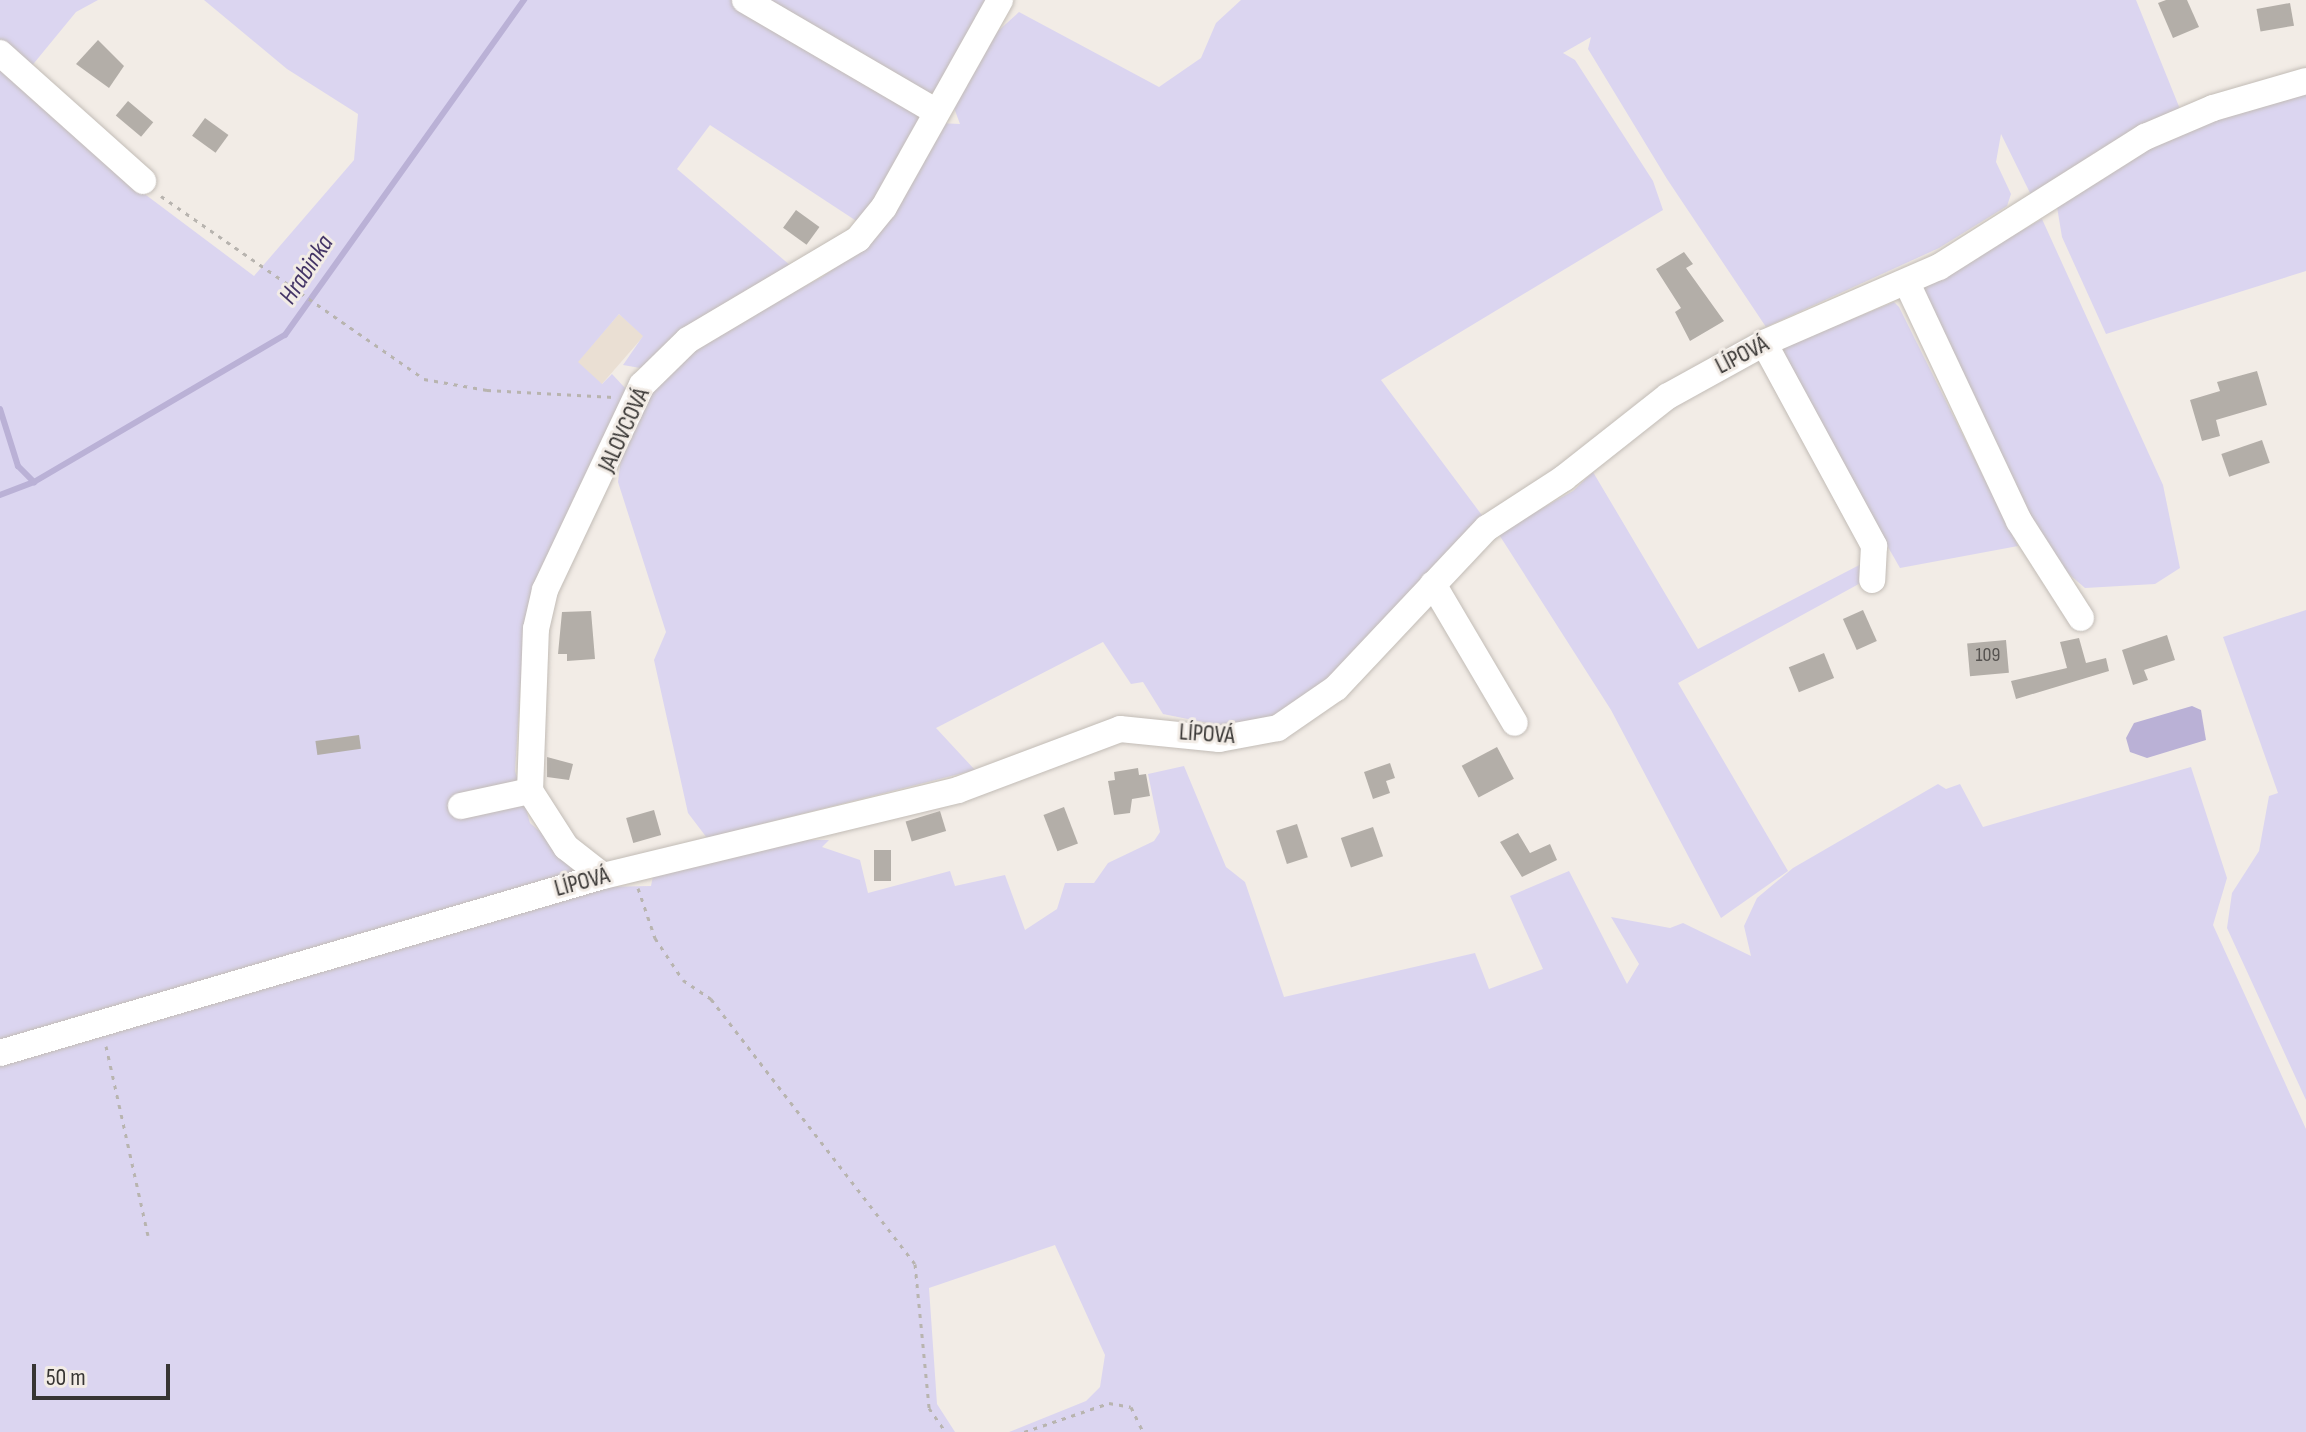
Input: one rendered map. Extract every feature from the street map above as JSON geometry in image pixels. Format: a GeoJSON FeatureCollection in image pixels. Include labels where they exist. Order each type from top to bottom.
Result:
{"type":"FeatureCollection","features":[{"type":"Feature","properties":{"kind":"street"},"geometry":{"type":"LineString","coordinates":[[745,0],[937,112]]}},
{"type":"Feature","properties":{"kind":"street","name":"JALOVCOVÁ"},"geometry":{"type":"LineString","coordinates":[[530,791],[538,612],[642,385],[688,340],[858,239],[937,112],[1000,0]]}},
{"type":"Feature","properties":{"kind":"street"},"geometry":{"type":"LineString","coordinates":[[0,53],[143,181]]}},
{"type":"Feature","properties":{"kind":"street","name":"LÍPOVÁ"},"geometry":{"type":"LineString","coordinates":[[0,1053],[603,876],[958,790],[1120,729],[1219,739],[1278,728],[1336,688],[1433,584],[1509,512],[1564,478],[1668,396],[1764,343],[1907,283],[1991,237],[2145,137],[2213,108],[2306,81]]}},
{"type":"Feature","properties":{"kind":"street"},"geometry":{"type":"LineString","coordinates":[[1907,283],[2019,521],[2081,618]]}},
{"type":"Feature","properties":{"kind":"street"},"geometry":{"type":"LineString","coordinates":[[1764,343],[1874,546],[1872,580]]}},
{"type":"Feature","properties":{"kind":"street"},"geometry":{"type":"LineString","coordinates":[[1433,584],[1515,723]]}},
{"type":"Feature","properties":{"kind":"street"},"geometry":{"type":"LineString","coordinates":[[461,806],[530,791],[566,847],[603,876]]}},
{"type":"Feature","properties":{"kind":"path"},"geometry":{"type":"LineString","coordinates":[[143,181],[212,237],[424,379],[487,390],[590,393],[633,408]]}},
{"type":"Feature","properties":{"kind":"path"},"geometry":{"type":"LineString","coordinates":[[632,870],[655,938],[683,980],[711,999],[915,1264],[929,1408],[946,1432]]}},
{"type":"Feature","properties":{"kind":"path"},"geometry":{"type":"LineString","coordinates":[[100,1023],[148,1235]]}},
{"type":"Feature","properties":{"kind":"path"},"geometry":{"type":"LineString","coordinates":[[1024,1432],[1109,1403],[1131,1407],[1143,1432]]}},
{"type":"Feature","properties":{"kind":"shaded area"},"geometry":{"type":"Polygon","coordinates":[[[0,0],[98,0],[76,12],[30,68],[0,43],[0,0]]]}},
{"type":"Feature","properties":{"kind":"shaded area"},"geometry":{"type":"Polygon","coordinates":[[[204,0],[738,0],[928,113],[861,224],[710,125],[677,169],[791,266],[640,368],[623,365],[643,336],[619,314],[578,362],[602,384],[612,374],[626,389],[525,618],[515,771],[530,823],[604,887],[651,886],[654,871],[778,840],[829,840],[822,847],[860,860],[868,893],[950,871],[955,886],[1005,875],[1025,930],[1057,909],[1065,883],[1094,883],[1108,863],[1154,841],[1160,832],[1148,774],[1184,766],[1226,867],[1245,882],[1284,997],[1475,953],[1489,989],[1543,969],[1510,896],[1569,871],[1627,984],[1639,964],[1611,917],[1670,928],[1683,923],[1751,956],[1744,926],[1757,898],[1793,868],[1938,784],[1946,789],[1960,784],[1983,827],[2191,767],[2227,878],[2213,925],[2306,1129],[2306,1432],[1009,1432],[1086,1401],[1100,1387],[1105,1355],[1055,1245],[929,1288],[937,1404],[955,1432],[0,1432],[0,59],[142,192],[254,276],[354,160],[358,114],[287,69],[204,0]]]}},
{"type":"Feature","properties":{"kind":"shaded area"},"geometry":{"type":"Polygon","coordinates":[[[763,0],[993,0],[940,92],[931,93],[909,89],[763,0]]]}},
{"type":"Feature","properties":{"kind":"shaded area"},"geometry":{"type":"Polygon","coordinates":[[[1241,0],[2136,0],[2180,109],[2032,197],[2001,134],[1996,162],[2011,194],[2007,206],[1939,248],[1766,327],[1667,179],[1588,49],[1591,37],[1563,53],[1575,60],[1653,181],[1663,210],[1381,380],[1484,518],[1345,669],[1274,721],[1238,729],[1163,714],[1143,682],[1131,684],[1103,642],[936,728],[975,770],[707,838],[688,813],[654,660],[666,632],[618,482],[621,459],[656,383],[694,344],[822,277],[867,245],[939,123],[960,124],[953,105],[986,42],[1019,12],[1159,87],[1201,58],[1216,23],[1241,0]]]}},
{"type":"Feature","properties":{"kind":"shaded area"},"geometry":{"type":"Polygon","coordinates":[[[2306,89],[2306,271],[2106,334],[2062,237],[2056,201],[2194,123],[2306,89]]]}},
{"type":"Feature","properties":{"kind":"shaded area"},"geometry":{"type":"Polygon","coordinates":[[[2042,219],[2163,485],[2180,568],[2155,584],[2085,588],[2040,549],[1921,287],[2042,219]]]}},
{"type":"Feature","properties":{"kind":"shaded area"},"geometry":{"type":"Polygon","coordinates":[[[1894,302],[2018,546],[1900,568],[1790,375],[1783,347],[1894,302]]]}},
{"type":"Feature","properties":{"kind":"shaded area"},"geometry":{"type":"Polygon","coordinates":[[[619,314],[644,336],[601,385],[576,363],[619,314]]]}},
{"type":"Feature","properties":{"kind":"shaded area"},"geometry":{"type":"Polygon","coordinates":[[[1593,472],[1698,649],[1869,560],[1866,580],[1678,683],[1788,871],[1721,918],[1611,710],[1498,533],[1573,491],[1593,472]]]}},
{"type":"Feature","properties":{"kind":"shaded area"},"geometry":{"type":"Polygon","coordinates":[[[2306,610],[2306,1100],[2227,928],[2232,893],[2259,851],[2269,796],[2278,793],[2223,637],[2306,610]]]}},
{"type":"Feature","properties":{"kind":"shaded area"},"geometry":{"type":"Polygon","coordinates":[[[2192,706],[2201,710],[2206,740],[2147,758],[2130,752],[2126,738],[2134,723],[2192,706]]]}},
{"type":"Feature","properties":{"kind":"building"},"geometry":{"type":"Polygon","coordinates":[[[2187,0],[2199,27],[2173,38],[2158,3],[2187,0]]]}},
{"type":"Feature","properties":{"kind":"building"},"geometry":{"type":"Polygon","coordinates":[[[2290,3],[2294,26],[2261,32],[2257,9],[2290,3]]]}},
{"type":"Feature","properties":{"kind":"building"},"geometry":{"type":"Polygon","coordinates":[[[98,40],[124,66],[109,88],[76,64],[98,40]]]}},
{"type":"Feature","properties":{"kind":"building"},"geometry":{"type":"Polygon","coordinates":[[[128,101],[153,122],[141,137],[116,116],[128,101]]]}},
{"type":"Feature","properties":{"kind":"building"},"geometry":{"type":"Polygon","coordinates":[[[205,118],[228,135],[216,153],[192,136],[205,118]]]}},
{"type":"Feature","properties":{"kind":"building"},"geometry":{"type":"Polygon","coordinates":[[[796,210],[819,227],[807,245],[783,228],[796,210]]]}},
{"type":"Feature","properties":{"kind":"building"},"geometry":{"type":"Polygon","coordinates":[[[1684,252],[1693,264],[1686,268],[1724,321],[1690,341],[1675,312],[1681,308],[1656,269],[1684,252]]]}},
{"type":"Feature","properties":{"kind":"building"},"geometry":{"type":"Polygon","coordinates":[[[2257,371],[2267,405],[2216,420],[2220,436],[2202,441],[2190,400],[2220,391],[2217,382],[2257,371]]]}},
{"type":"Feature","properties":{"kind":"building"},"geometry":{"type":"Polygon","coordinates":[[[2262,440],[2270,463],[2229,477],[2221,454],[2262,440]]]}},
{"type":"Feature","properties":{"kind":"building"},"geometry":{"type":"Polygon","coordinates":[[[1863,610],[1877,641],[1857,650],[1843,619],[1863,610]]]}},
{"type":"Feature","properties":{"kind":"building"},"geometry":{"type":"Polygon","coordinates":[[[591,611],[595,659],[567,661],[567,654],[558,654],[562,612],[591,611]]]}},
{"type":"Feature","properties":{"kind":"building"},"geometry":{"type":"Polygon","coordinates":[[[2167,635],[2175,660],[2144,670],[2148,680],[2133,685],[2122,650],[2167,635]]]}},
{"type":"Feature","properties":{"kind":"building"},"geometry":{"type":"Polygon","coordinates":[[[2079,638],[2086,663],[2106,658],[2109,671],[2016,699],[2011,681],[2067,668],[2060,642],[2079,638]]]}},
{"type":"Feature","properties":{"kind":"building"},"geometry":{"type":"Polygon","coordinates":[[[2006,640],[2009,673],[1970,676],[1967,643],[2006,640]]]}},
{"type":"Feature","properties":{"kind":"building"},"geometry":{"type":"Polygon","coordinates":[[[1824,653],[1834,678],[1799,692],[1789,667],[1824,653]]]}},
{"type":"Feature","properties":{"kind":"building"},"geometry":{"type":"Polygon","coordinates":[[[359,735],[361,749],[317,755],[315,741],[359,735]]]}},
{"type":"Feature","properties":{"kind":"building"},"geometry":{"type":"Polygon","coordinates":[[[1497,747],[1514,779],[1479,798],[1462,766],[1497,747]]]}},
{"type":"Feature","properties":{"kind":"building"},"geometry":{"type":"Polygon","coordinates":[[[547,757],[573,764],[569,780],[547,777],[547,757]]]}},
{"type":"Feature","properties":{"kind":"building"},"geometry":{"type":"Polygon","coordinates":[[[1390,763],[1395,778],[1386,781],[1390,793],[1373,799],[1364,772],[1390,763]]]}},
{"type":"Feature","properties":{"kind":"building"},"geometry":{"type":"Polygon","coordinates":[[[1138,768],[1139,775],[1146,774],[1150,796],[1132,799],[1130,813],[1114,815],[1108,781],[1115,780],[1114,772],[1138,768]]]}},
{"type":"Feature","properties":{"kind":"building"},"geometry":{"type":"Polygon","coordinates":[[[1064,807],[1078,843],[1057,851],[1043,815],[1064,807]]]}},
{"type":"Feature","properties":{"kind":"building"},"geometry":{"type":"Polygon","coordinates":[[[654,810],[661,835],[633,843],[626,818],[654,810]]]}},
{"type":"Feature","properties":{"kind":"building"},"geometry":{"type":"Polygon","coordinates":[[[940,811],[946,831],[912,842],[906,822],[940,811]]]}},
{"type":"Feature","properties":{"kind":"building"},"geometry":{"type":"Polygon","coordinates":[[[1297,824],[1308,857],[1287,864],[1276,831],[1297,824]]]}},
{"type":"Feature","properties":{"kind":"building"},"geometry":{"type":"Polygon","coordinates":[[[1373,827],[1383,856],[1351,867],[1341,838],[1373,827]]]}},
{"type":"Feature","properties":{"kind":"building"},"geometry":{"type":"Polygon","coordinates":[[[1518,833],[1530,853],[1550,844],[1557,860],[1522,877],[1500,842],[1518,833]]]}},
{"type":"Feature","properties":{"kind":"building"},"geometry":{"type":"Polygon","coordinates":[[[874,850],[891,850],[891,881],[874,881],[874,850]]]}},
{"type":"Feature","properties":{"kind":"waterway","name":"Hrabinka"},"geometry":{"type":"LineString","coordinates":[[0,495],[34,482],[285,335],[524,0]]}},
{"type":"Feature","properties":{"kind":"waterway"},"geometry":{"type":"LineString","coordinates":[[0,409],[18,466],[34,482]]}}]}
